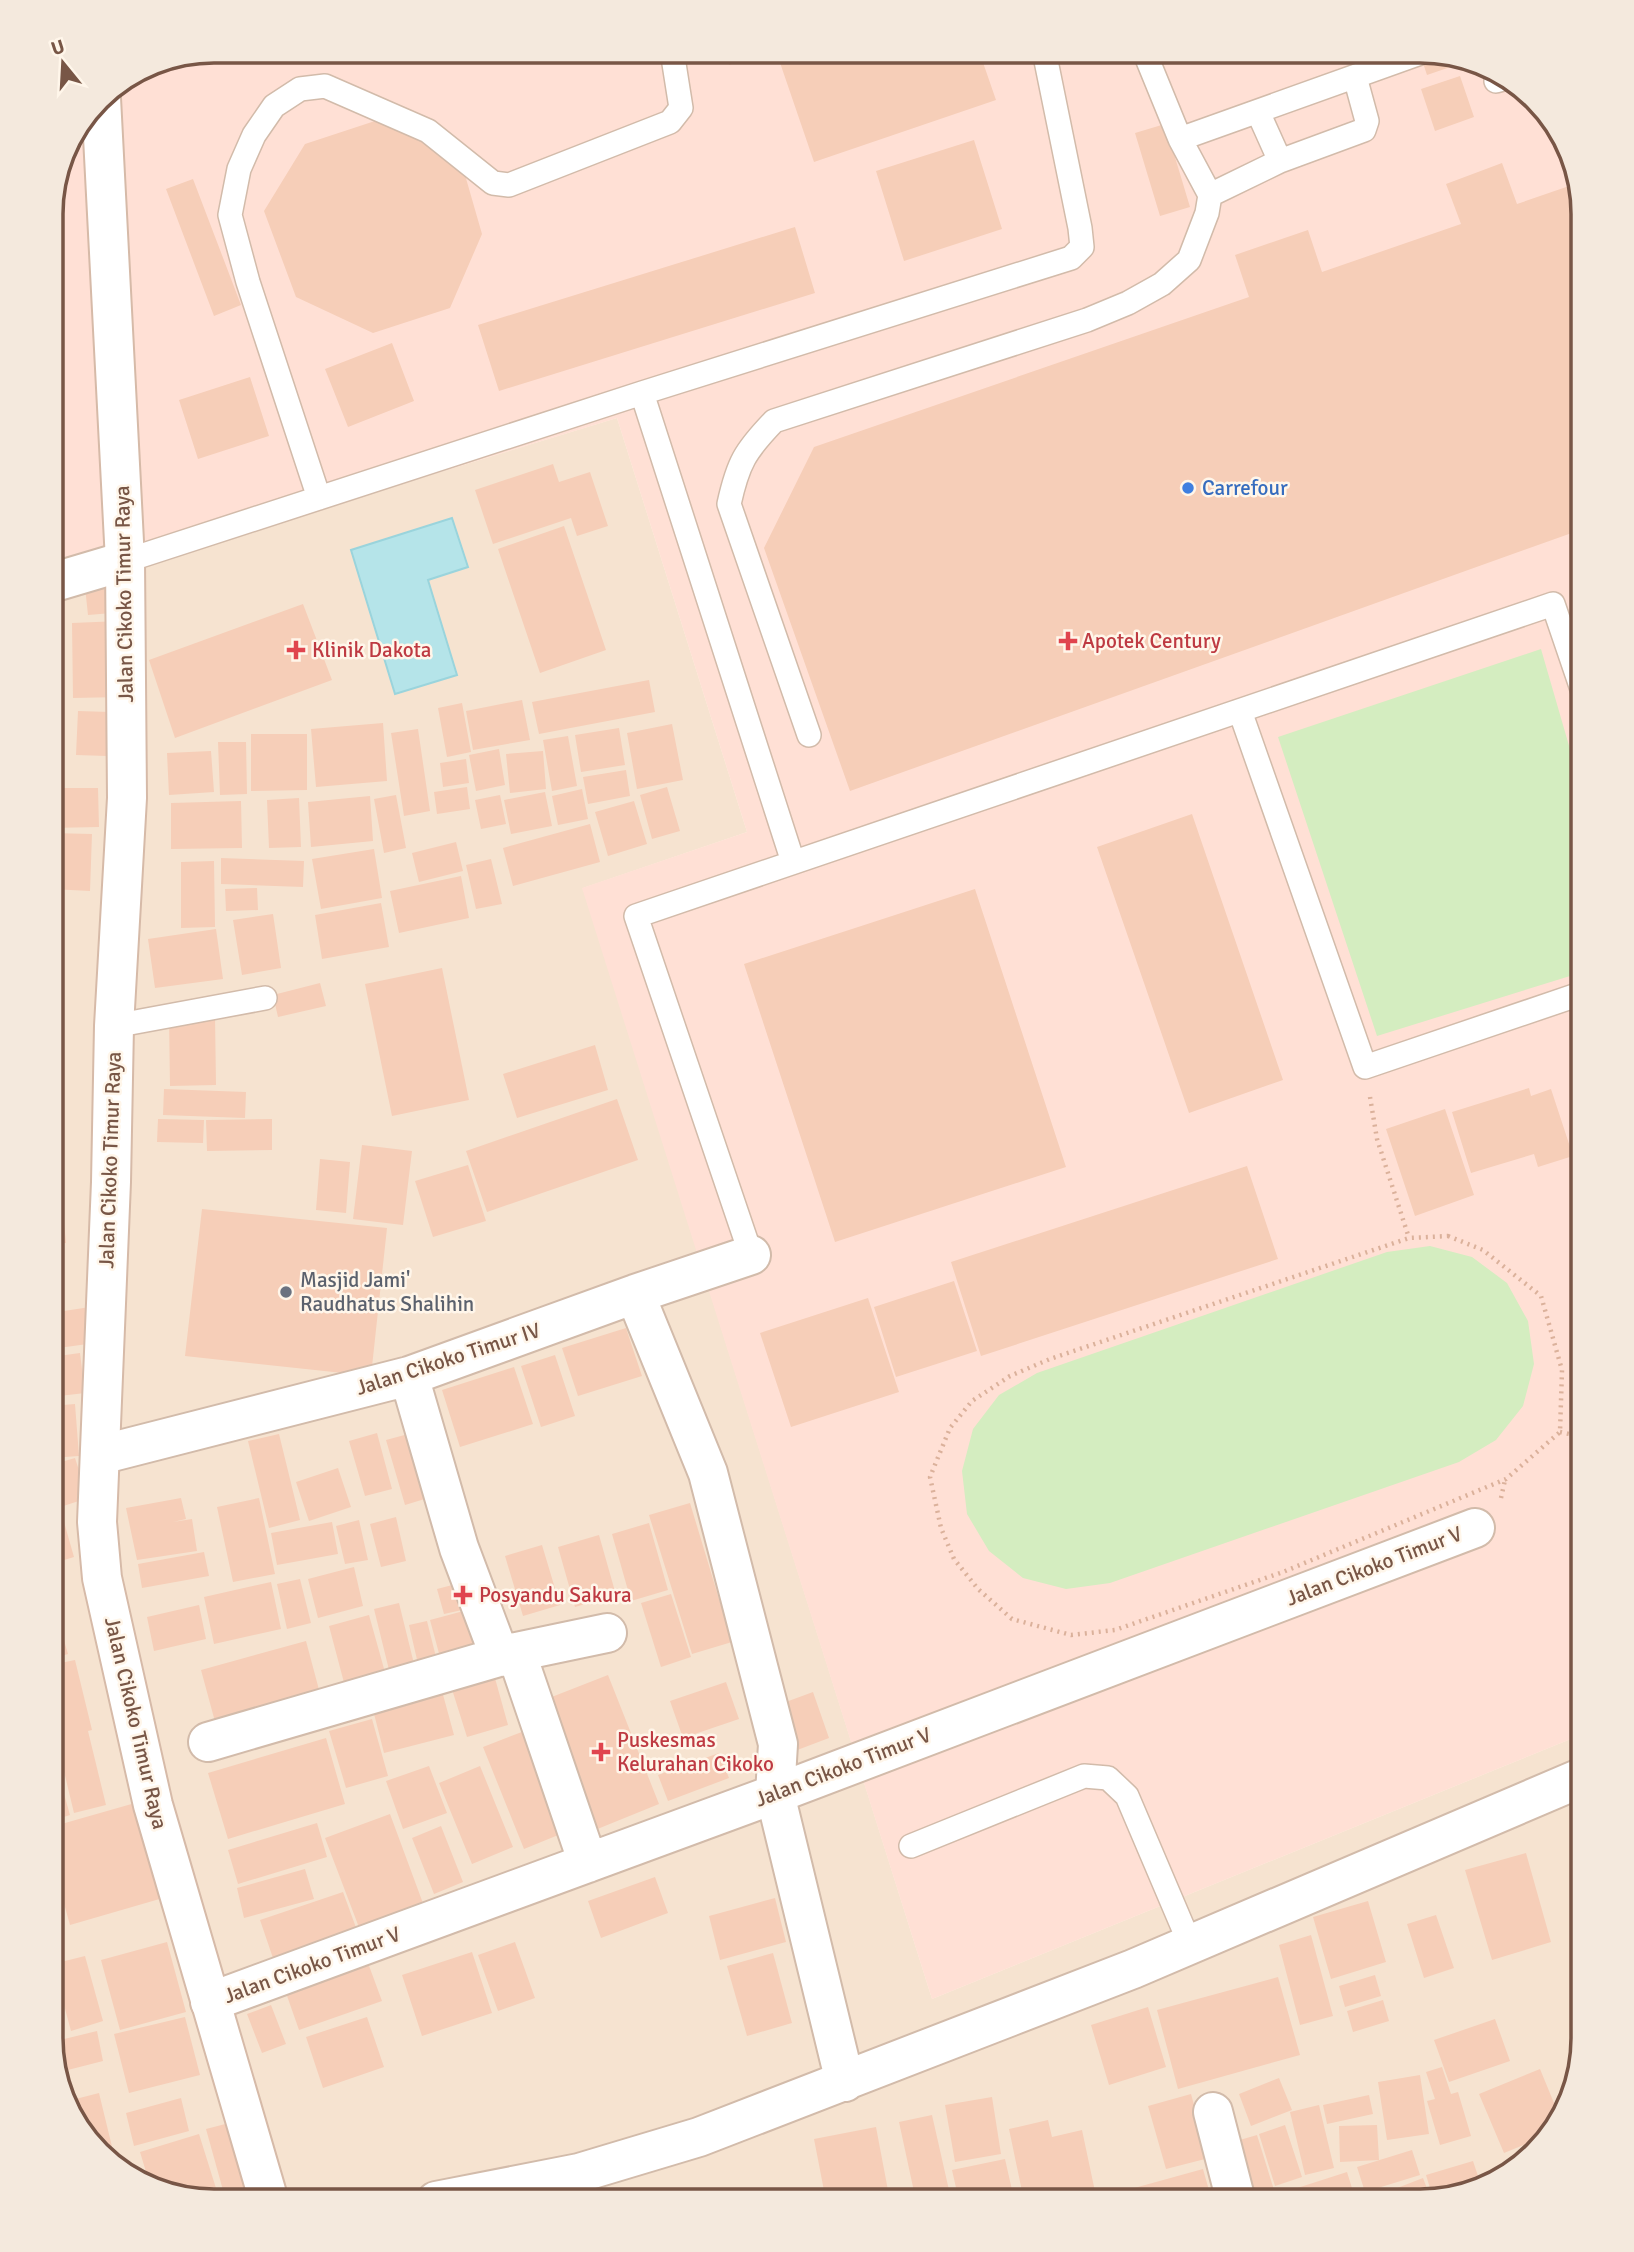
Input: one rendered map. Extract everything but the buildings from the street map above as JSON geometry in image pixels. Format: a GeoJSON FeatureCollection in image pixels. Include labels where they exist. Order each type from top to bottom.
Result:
{"type":"FeatureCollection","features":[{"type":"Feature","properties":{"kind":"street","name":"Jalan Cikoko Timur Raya"},"geometry":{"type":"LineString","coordinates":[[102,113],[125,561],[127,798],[114,1026],[111,1182],[97,1522],[102,1578],[153,1805],[265,2189]]}},
{"type":"Feature","properties":{"kind":"street"},"geometry":{"type":"LineString","coordinates":[[63,579],[125,561]]}},
{"type":"Feature","properties":{"kind":"street","name":"Jalan Cikoko Timur IV"},"geometry":{"type":"LineString","coordinates":[[100,1455],[409,1376],[751,1255]]}},
{"type":"Feature","properties":{"kind":"street"},"geometry":{"type":"LineString","coordinates":[[635,1294],[708,1473],[778,1744],[775,1794],[845,2082]]}},
{"type":"Feature","properties":{"kind":"street"},"geometry":{"type":"LineString","coordinates":[[409,1376],[459,1548],[508,1654],[589,1863]]}},
{"type":"Feature","properties":{"kind":"street","name":"Jalan Cikoko Timur V"},"geometry":{"type":"LineString","coordinates":[[210,2002],[775,1794],[1475,1528]]}},
{"type":"Feature","properties":{"kind":"street"},"geometry":{"type":"LineString","coordinates":[[208,1742],[508,1654],[607,1633]]}},
{"type":"Feature","properties":{"kind":"street"},"geometry":{"type":"LineString","coordinates":[[497,2189],[579,2173],[699,2137],[845,2082],[1190,1944],[1571,1782]]}},
{"type":"Feature","properties":{"kind":"street"},"geometry":{"type":"LineString","coordinates":[[1213,2112],[1233,2189]]}},
{"type":"Feature","properties":{"kind":"lane"},"geometry":{"type":"LineString","coordinates":[[319,498],[248,282],[230,215],[239,169],[254,135],[274,106],[300,89],[325,86],[428,131],[493,183],[509,185],[670,122],[681,108],[674,63]]}},
{"type":"Feature","properties":{"kind":"lane"},"geometry":{"type":"LineString","coordinates":[[125,561],[642,393],[1071,258],[1082,247],[1080,228],[1046,63]]}},
{"type":"Feature","properties":{"kind":"lane"},"geometry":{"type":"LineString","coordinates":[[809,734],[729,504],[737,471],[753,443],[774,421],[1087,320],[1128,303],[1162,284],[1189,260],[1207,213],[1210,195],[1180,139],[1149,63]]}},
{"type":"Feature","properties":{"kind":"lane"},"geometry":{"type":"LineString","coordinates":[[1180,139],[1394,63]]}},
{"type":"Feature","properties":{"kind":"lane"},"geometry":{"type":"LineString","coordinates":[[1210,195],[1280,161],[1364,130],[1367,121],[1356,77]]}},
{"type":"Feature","properties":{"kind":"lane"},"geometry":{"type":"LineString","coordinates":[[1258,111],[1280,161]]}},
{"type":"Feature","properties":{"kind":"lane"},"geometry":{"type":"LineString","coordinates":[[642,393],[793,862]]}},
{"type":"Feature","properties":{"kind":"lane"},"geometry":{"type":"LineString","coordinates":[[751,1255],[636,916],[1553,604],[1571,657]]}},
{"type":"Feature","properties":{"kind":"lane"},"geometry":{"type":"LineString","coordinates":[[1240,711],[1365,1067],[1571,997]]}},
{"type":"Feature","properties":{"kind":"lane"},"geometry":{"type":"LineString","coordinates":[[114,1026],[264,998]]}},
{"type":"Feature","properties":{"kind":"lane"},"geometry":{"type":"LineString","coordinates":[[911,1846],[1084,1776],[1108,1778],[1127,1796],[1190,1944]]}},
{"type":"Feature","properties":{"kind":"path"},"geometry":{"type":"LineString","coordinates":[[1365,1067],[1377,1139],[1409,1238]]}},
{"type":"Feature","properties":{"kind":"path"},"geometry":{"type":"LineString","coordinates":[[1448,1236],[1483,1250],[1541,1296],[1562,1370],[1560,1432],[1506,1479],[1283,1572],[1115,1630],[1071,1635],[1012,1619],[978,1589],[954,1559],[942,1528],[930,1477],[950,1428],[972,1401],[1010,1376],[1050,1359],[1409,1238],[1448,1236]]}},
{"type":"Feature","properties":{"kind":"path"},"geometry":{"type":"LineString","coordinates":[[1560,1432],[1571,1434]]}},
{"type":"Feature","properties":{"kind":"shaded area"},"geometry":{"type":"Polygon","coordinates":[[[204,63],[1430,63],[1469,71],[1504,88],[1540,122],[1560,156],[1570,194],[1571,214],[1571,1739],[932,1999],[582,888],[747,832],[617,418],[63,587],[63,204],[68,175],[83,138],[107,107],[130,88],[156,74],[204,63]]]}},
{"type":"Feature","properties":{"kind":"shaded area"},"geometry":{"type":"Polygon","coordinates":[[[617,418],[747,832],[583,888],[932,1999],[1571,1739],[1570,2058],[1560,2096],[1551,2114],[1527,2145],[1496,2169],[1478,2178],[1440,2188],[1420,2189],[204,2189],[165,2181],[147,2173],[130,2164],[100,2138],[74,2096],[64,2058],[63,2038],[63,587],[617,418]]]}},
{"type":"Feature","properties":{"kind":"green space"},"geometry":{"type":"Polygon","coordinates":[[[1541,649],[1571,753],[1571,976],[1377,1036],[1278,737],[1541,649]]]}},
{"type":"Feature","properties":{"kind":"green space"},"geometry":{"type":"Polygon","coordinates":[[[1430,1246],[1472,1257],[1507,1283],[1528,1321],[1534,1364],[1523,1406],[1496,1440],[1459,1462],[1110,1583],[1066,1589],[1023,1578],[989,1551],[967,1514],[962,1471],[973,1429],[999,1395],[1037,1373],[1387,1252],[1430,1246]]]}},
{"type":"Feature","properties":{"kind":"water"},"geometry":{"type":"Polygon","coordinates":[[[452,518],[468,567],[428,580],[457,675],[395,694],[351,550],[452,518]]]}},
{"type":"Feature","properties":{"kind":"place","name":"Carrefour"},"geometry":{"type":"Point","coordinates":[1188,488]}},
{"type":"Feature","properties":{"kind":"place","name":"Apotek Century"},"geometry":{"type":"Point","coordinates":[1068,641]}},
{"type":"Feature","properties":{"kind":"place","name":"Klinik Dakota"},"geometry":{"type":"Point","coordinates":[296,650]}},
{"type":"Feature","properties":{"kind":"place","name":"Masjid Jami' Raudhatus Shalihin"},"geometry":{"type":"Point","coordinates":[286,1292]}},
{"type":"Feature","properties":{"kind":"place","name":"Posyandu Sakura"},"geometry":{"type":"Point","coordinates":[463,1595]}},
{"type":"Feature","properties":{"kind":"place","name":"Puskesmas Kelurahan Cikoko"},"geometry":{"type":"Point","coordinates":[601,1752]}}]}
